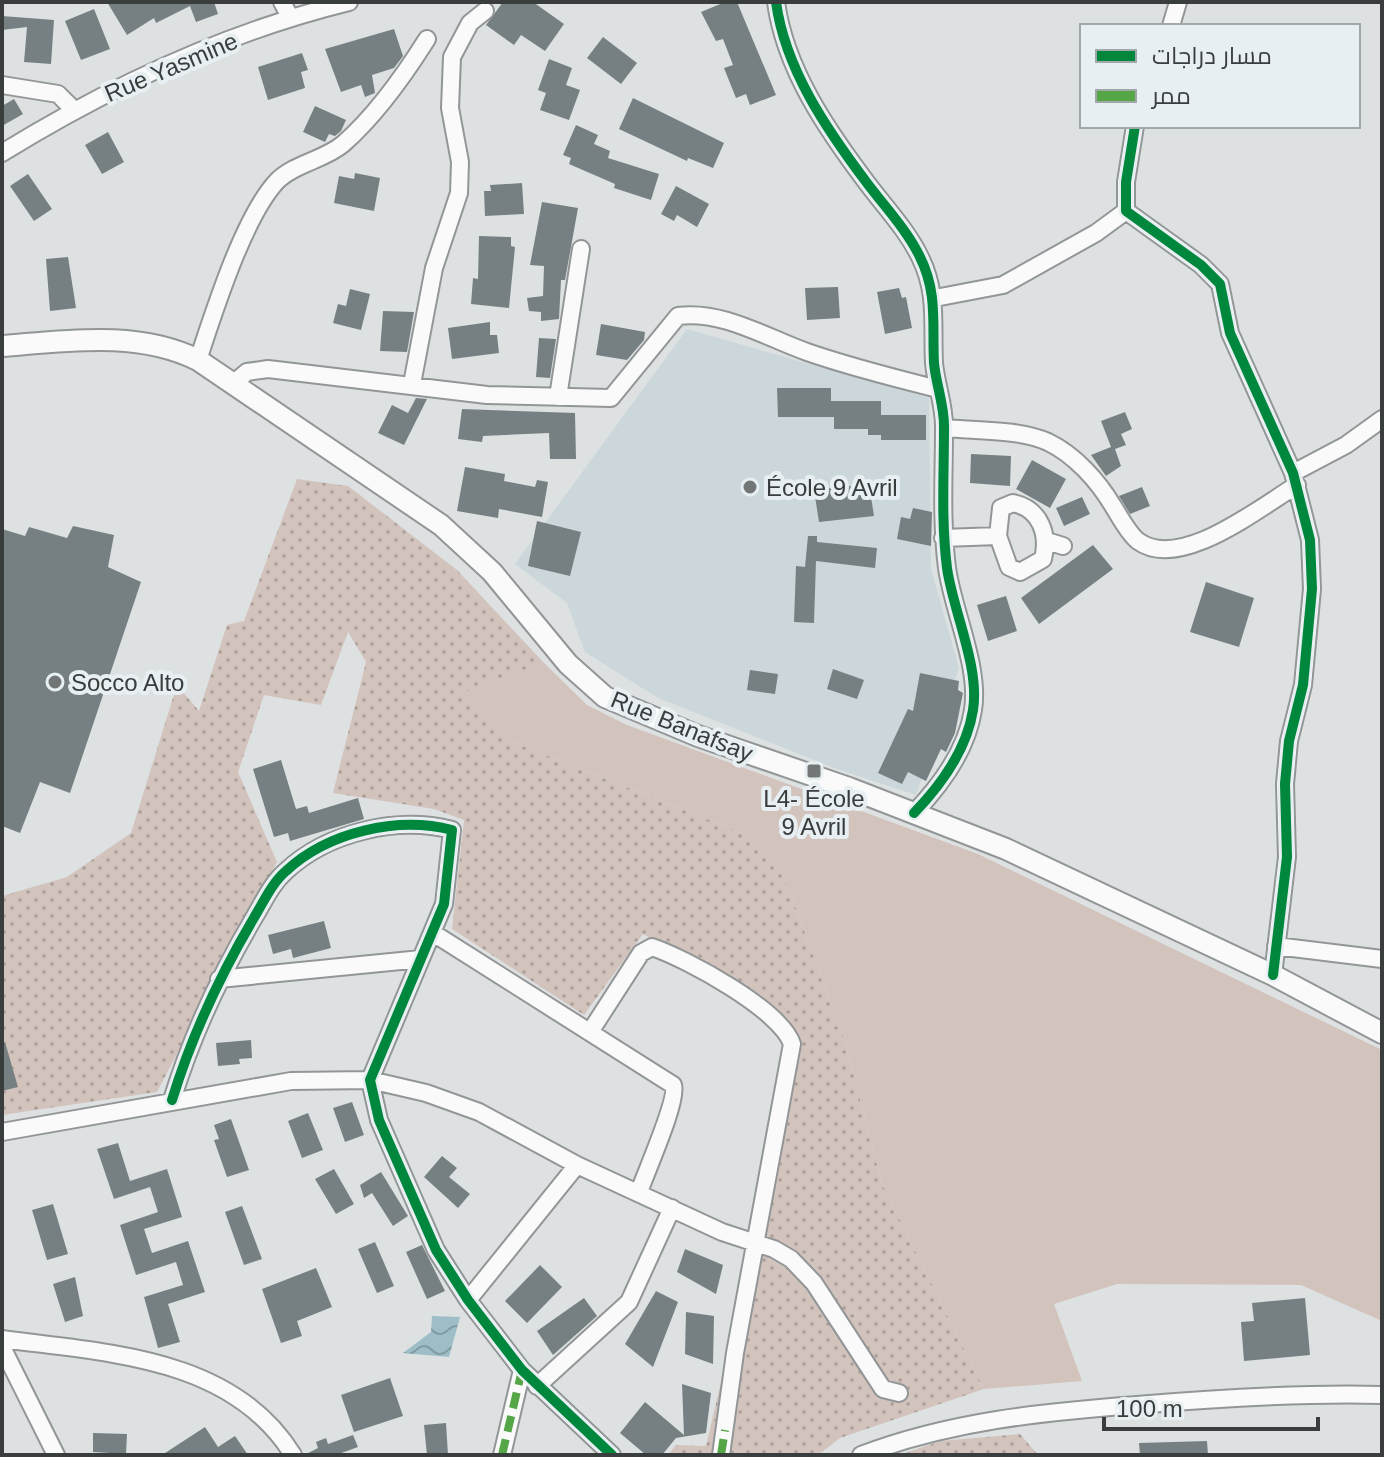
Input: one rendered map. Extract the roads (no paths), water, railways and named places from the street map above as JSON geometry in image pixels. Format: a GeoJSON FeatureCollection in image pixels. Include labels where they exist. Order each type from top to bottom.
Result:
{"type":"FeatureCollection","features":[{"type":"Feature","properties":{"kind":"main road","name":"Rue Banafsay"},"geometry":{"type":"LineString","coordinates":[[2,346],[126,341],[182,352],[235,382],[441,525],[492,572],[568,664],[605,697],[698,736],[1006,849],[1273,975],[1382,1033]]}},
{"type":"Feature","properties":{"kind":"street","name":"Rue Yasmine"},"geometry":{"type":"LineString","coordinates":[[2,153],[73,109],[286,9],[349,2]]}},
{"type":"Feature","properties":{"kind":"street"},"geometry":{"type":"LineString","coordinates":[[776,2],[780,34],[788,58],[825,121],[920,256],[935,298],[938,389],[945,428],[941,485],[943,538],[948,574],[974,685],[974,707],[959,749],[940,784],[914,813]]}},
{"type":"Feature","properties":{"kind":"street"},"geometry":{"type":"LineString","coordinates":[[1172,24],[1178,2]]}},
{"type":"Feature","properties":{"kind":"street"},"geometry":{"type":"LineString","coordinates":[[412,384],[434,268],[459,193],[461,177],[449,80],[452,57],[470,23],[485,11]]}},
{"type":"Feature","properties":{"kind":"street"},"geometry":{"type":"LineString","coordinates":[[198,360],[223,285],[265,196],[285,175],[344,144],[389,94],[427,39]]}},
{"type":"Feature","properties":{"kind":"street"},"geometry":{"type":"LineString","coordinates":[[2,85],[58,94],[73,109]]}},
{"type":"Feature","properties":{"kind":"street"},"geometry":{"type":"LineString","coordinates":[[1126,211],[1126,182],[1135,128]]}},
{"type":"Feature","properties":{"kind":"street"},"geometry":{"type":"LineString","coordinates":[[935,298],[1003,285],[1096,233],[1126,211]]}},
{"type":"Feature","properties":{"kind":"street"},"geometry":{"type":"LineString","coordinates":[[1126,211],[1201,265],[1220,284],[1230,333],[1295,479],[1310,540],[1312,589],[1303,685],[1289,741],[1285,784],[1287,857],[1273,975]]}},
{"type":"Feature","properties":{"kind":"street"},"geometry":{"type":"LineString","coordinates":[[558,397],[581,249]]}},
{"type":"Feature","properties":{"kind":"street"},"geometry":{"type":"LineString","coordinates":[[235,382],[247,372],[268,369],[487,395],[615,397],[678,316],[686,315],[725,320],[847,365],[938,389]]}},
{"type":"Feature","properties":{"kind":"street"},"geometry":{"type":"LineString","coordinates":[[945,428],[1047,441],[1075,461],[1104,491],[1136,540],[1153,549],[1178,550],[1204,541],[1382,419]]}},
{"type":"Feature","properties":{"kind":"street"},"geometry":{"type":"LineString","coordinates":[[1013,503],[1022,505],[1038,519],[1055,543],[1043,559],[1020,572],[1009,567],[998,536],[1001,508],[1013,503]]}},
{"type":"Feature","properties":{"kind":"street"},"geometry":{"type":"LineString","coordinates":[[943,538],[998,536]]}},
{"type":"Feature","properties":{"kind":"street"},"geometry":{"type":"LineString","coordinates":[[172,1100],[184,1061],[219,979],[275,882],[285,872],[324,846],[363,832],[419,825],[452,830],[448,888],[433,933],[370,1080],[379,1120],[405,1186],[436,1250],[468,1300],[522,1370],[612,1455]]}},
{"type":"Feature","properties":{"kind":"street"},"geometry":{"type":"LineString","coordinates":[[433,933],[658,1073],[675,1087],[672,1108],[639,1192]]}},
{"type":"Feature","properties":{"kind":"street"},"geometry":{"type":"LineString","coordinates":[[1276,946],[1382,959]]}},
{"type":"Feature","properties":{"kind":"street"},"geometry":{"type":"LineString","coordinates":[[590,1032],[634,962],[644,950],[652,947],[712,978],[787,1031],[793,1054],[735,1353],[721,1455]]}},
{"type":"Feature","properties":{"kind":"street"},"geometry":{"type":"LineString","coordinates":[[219,979],[421,959]]}},
{"type":"Feature","properties":{"kind":"street"},"geometry":{"type":"LineString","coordinates":[[2,1132],[291,1081],[370,1080],[426,1093],[479,1112],[577,1165],[791,1259],[806,1275],[883,1389],[899,1393]]}},
{"type":"Feature","properties":{"kind":"street"},"geometry":{"type":"LineString","coordinates":[[468,1300],[577,1165]]}},
{"type":"Feature","properties":{"kind":"street"},"geometry":{"type":"LineString","coordinates":[[537,1386],[629,1302],[672,1208]]}},
{"type":"Feature","properties":{"kind":"street"},"geometry":{"type":"LineString","coordinates":[[2,1339],[110,1354],[178,1369],[215,1383],[252,1406],[293,1455]]}},
{"type":"Feature","properties":{"kind":"street"},"geometry":{"type":"LineString","coordinates":[[2,1347],[56,1455]]}},
{"type":"Feature","properties":{"kind":"street"},"geometry":{"type":"LineString","coordinates":[[502,1455],[522,1370]]}},
{"type":"Feature","properties":{"kind":"street"},"geometry":{"type":"LineString","coordinates":[[861,1455],[957,1425],[1022,1414],[1310,1394],[1382,1395]]}},
{"type":"Feature","properties":{"kind":"water"},"geometry":{"type":"Polygon","coordinates":[[[432,1316],[460,1317],[449,1357],[403,1353],[431,1332],[432,1316]]]}},
{"type":"Feature","properties":{"kind":"place","name":"École 9 Avril"},"geometry":{"type":"Point","coordinates":[750,487]}},
{"type":"Feature","properties":{"kind":"place","name":"Socco Alto"},"geometry":{"type":"Point","coordinates":[55,682]}},
{"type":"Feature","properties":{"kind":"place","name":"L4- École 9 Avril"},"geometry":{"type":"Point","coordinates":[814,771]}}]}
